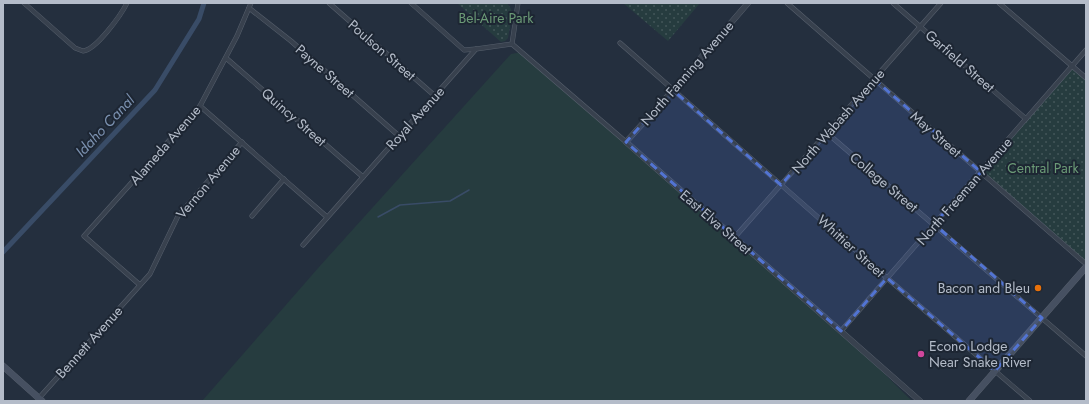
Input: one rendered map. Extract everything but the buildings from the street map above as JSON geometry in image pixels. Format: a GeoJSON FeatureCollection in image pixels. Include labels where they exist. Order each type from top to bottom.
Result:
{"type":"FeatureCollection","features":[{"type":"Feature","properties":{"kind":"main road"},"geometry":{"type":"LineString","coordinates":[[969,401],[1086,267]]}},
{"type":"Feature","properties":{"kind":"main road"},"geometry":{"type":"LineString","coordinates":[[3,366],[41,400]]}},
{"type":"Feature","properties":{"kind":"street"},"geometry":{"type":"LineString","coordinates":[[24,3],[75,48],[82,52],[91,49],[117,20],[127,3]]}},
{"type":"Feature","properties":{"kind":"street","name":"Alameda Avenue"},"geometry":{"type":"LineString","coordinates":[[140,285],[84,236],[200,106],[226,58],[251,3]]}},
{"type":"Feature","properties":{"kind":"street","name":"Poulson Street"},"geometry":{"type":"LineString","coordinates":[[329,3],[435,96]]}},
{"type":"Feature","properties":{"kind":"street"},"geometry":{"type":"LineString","coordinates":[[411,3],[464,50],[512,44],[518,3]]}},
{"type":"Feature","properties":{"kind":"street","name":"North Fanning Avenue"},"geometry":{"type":"LineString","coordinates":[[626,142],[748,3]]}},
{"type":"Feature","properties":{"kind":"street","name":"May Street"},"geometry":{"type":"LineString","coordinates":[[788,3],[1086,264]]}},
{"type":"Feature","properties":{"kind":"street","name":"Garfield Street"},"geometry":{"type":"LineString","coordinates":[[893,3],[1026,119]]}},
{"type":"Feature","properties":{"kind":"street","name":"North Wabash Avenue"},"geometry":{"type":"LineString","coordinates":[[734,238],[941,3]]}},
{"type":"Feature","properties":{"kind":"street"},"geometry":{"type":"LineString","coordinates":[[999,3],[1086,78]]}},
{"type":"Feature","properties":{"kind":"street","name":"Payne Street"},"geometry":{"type":"LineString","coordinates":[[250,8],[291,41],[399,136]]}},
{"type":"Feature","properties":{"kind":"street","name":"Whittier Street"},"geometry":{"type":"LineString","coordinates":[[620,43],[887,278],[1030,401]]}},
{"type":"Feature","properties":{"kind":"street","name":"East Elva Street"},"geometry":{"type":"LineString","coordinates":[[512,44],[626,142],[920,401]]}},
{"type":"Feature","properties":{"kind":"street","name":"Royal Avenue"},"geometry":{"type":"LineString","coordinates":[[303,245],[476,49]]}},
{"type":"Feature","properties":{"kind":"street","name":"North Freeman Avenue"},"geometry":{"type":"LineString","coordinates":[[841,332],[1086,50]]}},
{"type":"Feature","properties":{"kind":"street","name":"Quincy Street"},"geometry":{"type":"LineString","coordinates":[[226,58],[363,176]]}},
{"type":"Feature","properties":{"kind":"street"},"geometry":{"type":"LineString","coordinates":[[200,106],[327,217]]}},
{"type":"Feature","properties":{"kind":"street","name":"College Street"},"geometry":{"type":"LineString","coordinates":[[827,133],[1086,356]]}},
{"type":"Feature","properties":{"kind":"street","name":"Vernon Avenue"},"geometry":{"type":"LineString","coordinates":[[140,285],[150,274],[156,264],[171,228],[178,216],[242,142]]}},
{"type":"Feature","properties":{"kind":"street"},"geometry":{"type":"LineString","coordinates":[[252,216],[284,179]]}},
{"type":"Feature","properties":{"kind":"street","name":"Bennett Avenue"},"geometry":{"type":"LineString","coordinates":[[41,400],[140,285]]}},
{"type":"Feature","properties":{"kind":"highlighted area"},"geometry":{"type":"Polygon","coordinates":[[[874,79],[981,172],[934,224],[1042,318],[995,371],[887,278],[841,331],[626,142],[673,90],[781,185],[874,79]]]}},
{"type":"Feature","properties":{"kind":"green space","name":"Bel-Aire Park"},"geometry":{"type":"Polygon","coordinates":[[[457,3],[507,3],[512,14],[508,38],[501,42],[457,3]]]}},
{"type":"Feature","properties":{"kind":"green space"},"geometry":{"type":"Polygon","coordinates":[[[623,3],[700,3],[668,41],[623,3]]]}},
{"type":"Feature","properties":{"kind":"green space"},"geometry":{"type":"Polygon","coordinates":[[[522,52],[841,331],[912,401],[202,401],[319,267],[511,54],[522,52]]]}},
{"type":"Feature","properties":{"kind":"green space","name":"Central Park"},"geometry":{"type":"Polygon","coordinates":[[[1072,66],[1086,78],[1086,264],[981,172],[1072,66]]]}},
{"type":"Feature","properties":{"kind":"waterway","name":"Idaho Canal"},"geometry":{"type":"LineString","coordinates":[[3,252],[155,90],[199,19],[204,3]]}},
{"type":"Feature","properties":{"kind":"waterway"},"geometry":{"type":"LineString","coordinates":[[378,217],[400,205],[450,201],[469,190]]}},
{"type":"Feature","properties":{"kind":"place","name":"Bacon and Bleu"},"geometry":{"type":"Point","coordinates":[1038,288]}},
{"type":"Feature","properties":{"kind":"place","name":"Econo Lodge Near Snake River"},"geometry":{"type":"Point","coordinates":[921,354]}}]}
